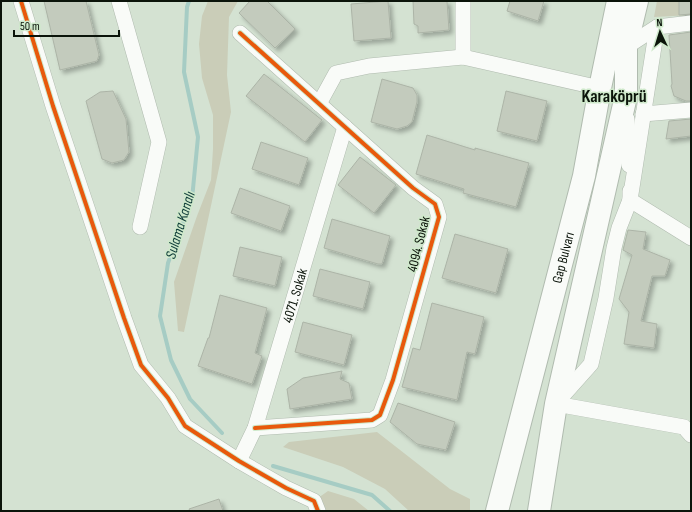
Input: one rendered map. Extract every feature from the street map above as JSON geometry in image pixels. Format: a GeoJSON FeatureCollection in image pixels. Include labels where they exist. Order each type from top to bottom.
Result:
{"type":"FeatureCollection","features":[{"type":"Feature","properties":{"kind":"highway","name":"Gap Bulvarı"},"geometry":{"type":"LineString","coordinates":[[497,511],[584,176],[618,1]]}},
{"type":"Feature","properties":{"kind":"highway","name":"Gap Bulvarı"},"geometry":{"type":"LineString","coordinates":[[539,511],[556,404],[626,96],[626,47],[637,1]]}},
{"type":"Feature","properties":{"kind":"street"},"geometry":{"type":"LineString","coordinates":[[21,1],[56,114],[124,318],[142,366],[168,398],[185,426],[238,461],[286,488],[314,501],[318,511]]}},
{"type":"Feature","properties":{"kind":"street"},"geometry":{"type":"LineString","coordinates":[[119,1],[159,142],[140,227]]}},
{"type":"Feature","properties":{"kind":"street"},"geometry":{"type":"LineString","coordinates":[[463,1],[463,57]]}},
{"type":"Feature","properties":{"kind":"street"},"geometry":{"type":"LineString","coordinates":[[626,47],[657,27],[691,23]]}},
{"type":"Feature","properties":{"kind":"street"},"geometry":{"type":"LineString","coordinates":[[556,404],[591,364],[606,298],[614,248],[619,228],[630,200],[657,27]]}},
{"type":"Feature","properties":{"kind":"street","name":"4094. Sokak"},"geometry":{"type":"LineString","coordinates":[[240,33],[413,188],[435,204],[439,217],[392,380],[380,415],[372,420],[255,428]]}},
{"type":"Feature","properties":{"kind":"street"},"geometry":{"type":"LineString","coordinates":[[319,104],[336,73],[369,66],[463,57],[600,88]]}},
{"type":"Feature","properties":{"kind":"street"},"geometry":{"type":"LineString","coordinates":[[626,96],[630,200]]}},
{"type":"Feature","properties":{"kind":"street"},"geometry":{"type":"LineString","coordinates":[[643,114],[691,110]]}},
{"type":"Feature","properties":{"kind":"street","name":"4071. Sokak"},"geometry":{"type":"LineString","coordinates":[[238,461],[255,428],[345,127]]}},
{"type":"Feature","properties":{"kind":"street"},"geometry":{"type":"LineString","coordinates":[[630,200],[691,238]]}},
{"type":"Feature","properties":{"kind":"street"},"geometry":{"type":"LineString","coordinates":[[556,404],[684,427],[691,435]]}},
{"type":"Feature","properties":{"kind":"green space"},"geometry":{"type":"Polygon","coordinates":[[[208,1],[238,1],[229,17],[227,75],[231,112],[184,332],[178,331],[174,282],[211,180],[213,115],[202,78],[199,44],[202,16],[208,1]]]}},
{"type":"Feature","properties":{"kind":"green space"},"geometry":{"type":"Polygon","coordinates":[[[657,1],[691,1],[691,15],[654,17],[657,1]]]}},
{"type":"Feature","properties":{"kind":"green space"},"geometry":{"type":"Polygon","coordinates":[[[377,432],[450,489],[470,499],[470,511],[409,511],[385,489],[343,467],[283,447],[289,442],[377,432]]]}},
{"type":"Feature","properties":{"kind":"green space"},"geometry":{"type":"Polygon","coordinates":[[[328,491],[354,499],[369,511],[324,511],[318,498],[328,491]]]}},
{"type":"Feature","properties":{"kind":"building"},"geometry":{"type":"Polygon","coordinates":[[[44,1],[86,1],[99,55],[97,61],[60,70],[44,1]]]}},
{"type":"Feature","properties":{"kind":"building"},"geometry":{"type":"Polygon","coordinates":[[[250,1],[267,1],[295,29],[275,48],[239,13],[250,1]]]}},
{"type":"Feature","properties":{"kind":"building"},"geometry":{"type":"Polygon","coordinates":[[[388,1],[391,38],[354,41],[351,4],[388,1]]]}},
{"type":"Feature","properties":{"kind":"building"},"geometry":{"type":"Polygon","coordinates":[[[413,1],[447,1],[449,30],[418,33],[418,26],[414,24],[413,1]]]}},
{"type":"Feature","properties":{"kind":"building"},"geometry":{"type":"Polygon","coordinates":[[[510,1],[544,1],[538,21],[507,11],[510,1]]]}},
{"type":"Feature","properties":{"kind":"building"},"geometry":{"type":"Polygon","coordinates":[[[679,1],[691,1],[691,14],[679,15],[679,1]]]}},
{"type":"Feature","properties":{"kind":"building"},"geometry":{"type":"Polygon","coordinates":[[[691,32],[691,101],[686,101],[674,96],[671,86],[669,35],[691,32]]]}},
{"type":"Feature","properties":{"kind":"building"},"geometry":{"type":"Polygon","coordinates":[[[264,74],[322,120],[305,142],[246,96],[264,74]]]}},
{"type":"Feature","properties":{"kind":"building"},"geometry":{"type":"Polygon","coordinates":[[[382,79],[413,88],[417,95],[417,102],[412,122],[407,126],[397,129],[371,122],[382,79]]]}},
{"type":"Feature","properties":{"kind":"building"},"geometry":{"type":"Polygon","coordinates":[[[113,91],[126,119],[129,152],[124,160],[112,163],[102,159],[86,101],[100,92],[113,91]]]}},
{"type":"Feature","properties":{"kind":"building"},"geometry":{"type":"Polygon","coordinates":[[[506,91],[547,101],[537,141],[497,131],[506,91]]]}},
{"type":"Feature","properties":{"kind":"building"},"geometry":{"type":"Polygon","coordinates":[[[691,119],[691,136],[666,139],[669,121],[691,119]]]}},
{"type":"Feature","properties":{"kind":"building"},"geometry":{"type":"Polygon","coordinates":[[[427,135],[475,150],[475,148],[529,163],[516,207],[463,193],[464,189],[416,174],[427,135]]]}},
{"type":"Feature","properties":{"kind":"building"},"geometry":{"type":"Polygon","coordinates":[[[261,142],[308,158],[299,185],[252,169],[261,142]]]}},
{"type":"Feature","properties":{"kind":"building"},"geometry":{"type":"Polygon","coordinates":[[[360,157],[396,185],[374,213],[338,185],[360,157]]]}},
{"type":"Feature","properties":{"kind":"building"},"geometry":{"type":"Polygon","coordinates":[[[240,188],[290,206],[281,231],[231,213],[240,188]]]}},
{"type":"Feature","properties":{"kind":"building"},"geometry":{"type":"Polygon","coordinates":[[[332,219],[390,236],[382,264],[324,248],[332,219]]]}},
{"type":"Feature","properties":{"kind":"building"},"geometry":{"type":"Polygon","coordinates":[[[628,230],[646,232],[643,249],[670,260],[665,276],[652,276],[641,321],[657,324],[654,348],[624,344],[629,312],[619,299],[632,255],[623,250],[628,230]]]}},
{"type":"Feature","properties":{"kind":"building"},"geometry":{"type":"Polygon","coordinates":[[[455,234],[508,249],[496,293],[442,278],[455,234]]]}},
{"type":"Feature","properties":{"kind":"building"},"geometry":{"type":"Polygon","coordinates":[[[240,247],[282,257],[275,286],[233,276],[240,247]]]}},
{"type":"Feature","properties":{"kind":"building"},"geometry":{"type":"Polygon","coordinates":[[[320,269],[370,282],[363,309],[313,296],[320,269]]]}},
{"type":"Feature","properties":{"kind":"building"},"geometry":{"type":"Polygon","coordinates":[[[220,295],[267,308],[255,353],[262,356],[252,384],[198,366],[209,338],[220,295]]]}},
{"type":"Feature","properties":{"kind":"building"},"geometry":{"type":"Polygon","coordinates":[[[432,303],[484,317],[475,354],[467,352],[457,400],[402,387],[413,348],[420,350],[432,303]]]}},
{"type":"Feature","properties":{"kind":"building"},"geometry":{"type":"Polygon","coordinates":[[[303,322],[352,335],[344,365],[295,352],[303,322]]]}},
{"type":"Feature","properties":{"kind":"building"},"geometry":{"type":"Polygon","coordinates":[[[342,371],[340,379],[349,383],[352,399],[290,409],[287,389],[303,378],[342,371]]]}},
{"type":"Feature","properties":{"kind":"building"},"geometry":{"type":"Polygon","coordinates":[[[398,403],[455,422],[446,450],[417,444],[390,422],[398,403]]]}},
{"type":"Feature","properties":{"kind":"building"},"geometry":{"type":"Polygon","coordinates":[[[219,499],[223,511],[190,511],[189,509],[219,499]]]}},
{"type":"Feature","properties":{"kind":"waterway","name":"Sulama Kanalı"},"geometry":{"type":"LineString","coordinates":[[189,1],[187,7],[184,72],[198,137],[192,199],[168,263],[160,316],[171,360],[190,399],[222,433]]}},
{"type":"Feature","properties":{"kind":"waterway","name":"Sulama Kanalı"},"geometry":{"type":"LineString","coordinates":[[273,466],[372,495],[390,511]]}},
{"type":"Feature","properties":{"kind":"cycle path"},"geometry":{"type":"LineString","coordinates":[[21,1],[53,106],[141,365],[168,398],[185,426],[239,461],[286,488],[314,501],[318,511]]}},
{"type":"Feature","properties":{"kind":"cycle path"},"geometry":{"type":"LineString","coordinates":[[240,33],[413,188],[435,204],[439,217],[393,380],[380,415],[372,420],[255,428]]}},
{"type":"Feature","properties":{"kind":"district","name":"Karaköprü"},"geometry":{"type":"Point","coordinates":[614,96]}}]}
